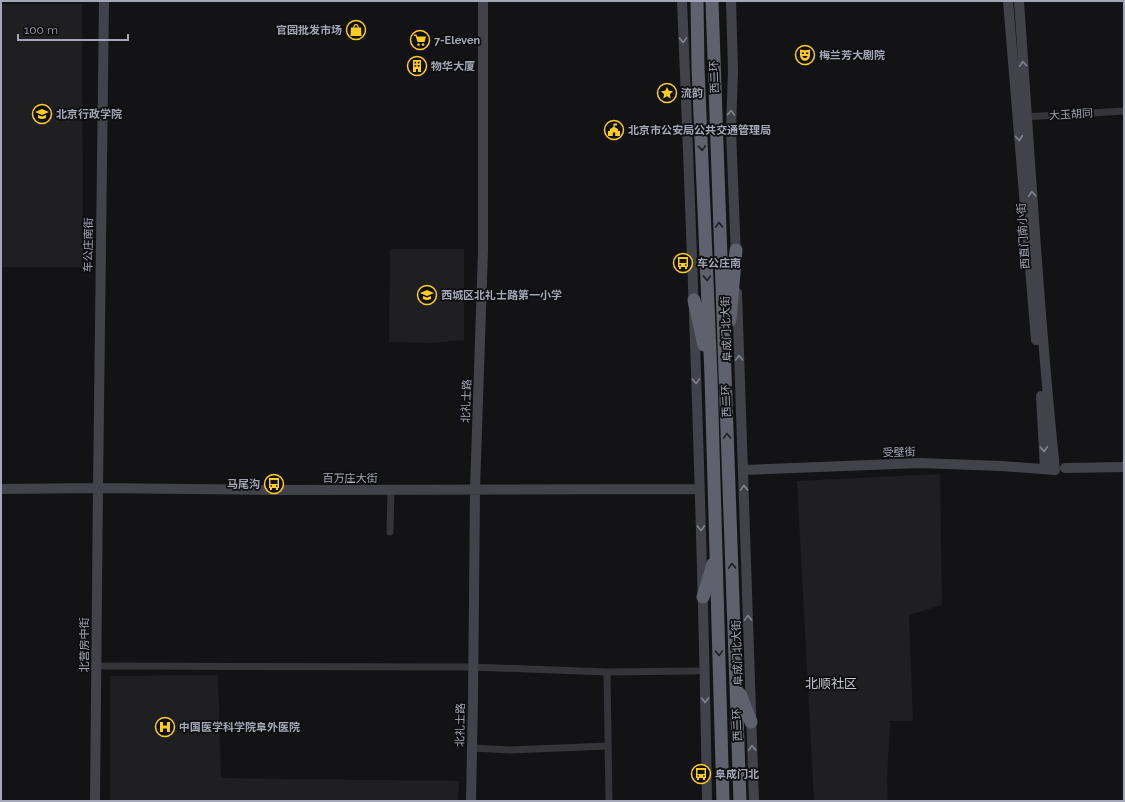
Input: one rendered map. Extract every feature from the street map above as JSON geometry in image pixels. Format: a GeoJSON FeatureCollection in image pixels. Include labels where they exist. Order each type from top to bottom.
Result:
{"type":"FeatureCollection","features":[{"type":"Feature","properties":{"kind":"highway","name":"西二环"},"geometry":{"type":"LineString","coordinates":[[697,1],[698,67],[711,376],[723,801]]}},
{"type":"Feature","properties":{"kind":"highway","name":"西二环"},"geometry":{"type":"LineString","coordinates":[[712,1],[740,801]]}},
{"type":"Feature","properties":{"kind":"highway"},"geometry":{"type":"LineString","coordinates":[[725,376],[736,250]]}},
{"type":"Feature","properties":{"kind":"highway"},"geometry":{"type":"LineString","coordinates":[[694,300],[711,376]]}},
{"type":"Feature","properties":{"kind":"highway"},"geometry":{"type":"LineString","coordinates":[[703,597],[716,553]]}},
{"type":"Feature","properties":{"kind":"highway"},"geometry":{"type":"LineString","coordinates":[[736,687],[751,722]]}},
{"type":"Feature","properties":{"kind":"street","name":"车公庄南街"},"geometry":{"type":"LineString","coordinates":[[98,488],[104,1]]}},
{"type":"Feature","properties":{"kind":"street","name":"北礼士路"},"geometry":{"type":"LineString","coordinates":[[470,801],[475,489],[483,251],[483,1]]}},
{"type":"Feature","properties":{"kind":"street"},"geometry":{"type":"LineString","coordinates":[[682,1],[694,300],[708,801]]}},
{"type":"Feature","properties":{"kind":"street","name":"阜成门北大街"},"geometry":{"type":"LineString","coordinates":[[731,1],[733,70],[731,130],[754,801]]}},
{"type":"Feature","properties":{"kind":"street","name":"西直门南小街"},"geometry":{"type":"LineString","coordinates":[[1008,1],[1022,117]]}},
{"type":"Feature","properties":{"kind":"street","name":"西直门南小街"},"geometry":{"type":"LineString","coordinates":[[1019,1],[1022,117],[1041,391],[1055,469]]}},
{"type":"Feature","properties":{"kind":"street","name":"大玉胡同"},"geometry":{"type":"LineString","coordinates":[[1022,117],[1124,111]]}},
{"type":"Feature","properties":{"kind":"street","name":"受壁街"},"geometry":{"type":"LineString","coordinates":[[743,470],[920,463],[1055,469],[1124,467]]}},
{"type":"Feature","properties":{"kind":"street","name":"北营房中街"},"geometry":{"type":"LineString","coordinates":[[95,801],[98,488]]}},
{"type":"Feature","properties":{"kind":"street","name":"百万庄大街"},"geometry":{"type":"LineString","coordinates":[[1,489],[699,489]]}},
{"type":"Feature","properties":{"kind":"street"},"geometry":{"type":"LineString","coordinates":[[390,532],[391,490]]}},
{"type":"Feature","properties":{"kind":"street"},"geometry":{"type":"LineString","coordinates":[[96,666],[473,667],[607,672],[697,672]]}},
{"type":"Feature","properties":{"kind":"street"},"geometry":{"type":"LineString","coordinates":[[607,672],[609,801]]}},
{"type":"Feature","properties":{"kind":"street"},"geometry":{"type":"LineString","coordinates":[[472,748],[510,750],[608,746]]}},
{"type":"Feature","properties":{"kind":"shaded area","name":"北京行政学院"},"geometry":{"type":"Polygon","coordinates":[[[1,4],[82,4],[83,267],[1,267],[1,4]]]}},
{"type":"Feature","properties":{"kind":"shaded area","name":"西城区北礼士路第一小学"},"geometry":{"type":"Polygon","coordinates":[[[390,249],[464,249],[464,340],[432,343],[389,342],[390,249]]]}},
{"type":"Feature","properties":{"kind":"shaded area"},"geometry":{"type":"Polygon","coordinates":[[[940,474],[942,605],[909,615],[913,721],[890,721],[887,781],[888,801],[814,801],[797,481],[940,474]]]}},
{"type":"Feature","properties":{"kind":"shaded area","name":"中国医学科学院阜外医院"},"geometry":{"type":"Polygon","coordinates":[[[218,675],[221,778],[459,781],[458,801],[110,801],[110,676],[218,675]]]}},
{"type":"Feature","properties":{"kind":"place","name":"官园批发市场"},"geometry":{"type":"Point","coordinates":[356,30]}},
{"type":"Feature","properties":{"kind":"place","name":"7-Eleven"},"geometry":{"type":"Point","coordinates":[420,40]}},
{"type":"Feature","properties":{"kind":"place","name":"梅兰芳大剧院"},"geometry":{"type":"Point","coordinates":[805,55]}},
{"type":"Feature","properties":{"kind":"place","name":"物华大厦"},"geometry":{"type":"Point","coordinates":[417,66]}},
{"type":"Feature","properties":{"kind":"place","name":"流韵"},"geometry":{"type":"Point","coordinates":[667,93]}},
{"type":"Feature","properties":{"kind":"place","name":"北京行政学院"},"geometry":{"type":"Point","coordinates":[42,114]}},
{"type":"Feature","properties":{"kind":"place","name":"北京市公安局公共交通管理局"},"geometry":{"type":"Point","coordinates":[614,130]}},
{"type":"Feature","properties":{"kind":"place","name":"车公庄南"},"geometry":{"type":"Point","coordinates":[683,263]}},
{"type":"Feature","properties":{"kind":"place","name":"西城区北礼士路第一小学"},"geometry":{"type":"Point","coordinates":[427,295]}},
{"type":"Feature","properties":{"kind":"place","name":"马尾沟"},"geometry":{"type":"Point","coordinates":[274,484]}},
{"type":"Feature","properties":{"kind":"place","name":"中国医学科学院阜外医院"},"geometry":{"type":"Point","coordinates":[165,727]}},
{"type":"Feature","properties":{"kind":"place","name":"阜成门北"},"geometry":{"type":"Point","coordinates":[701,774]}},
{"type":"Feature","properties":{"kind":"district","name":"北顺社区"},"geometry":{"type":"Point","coordinates":[831,683]}}]}
